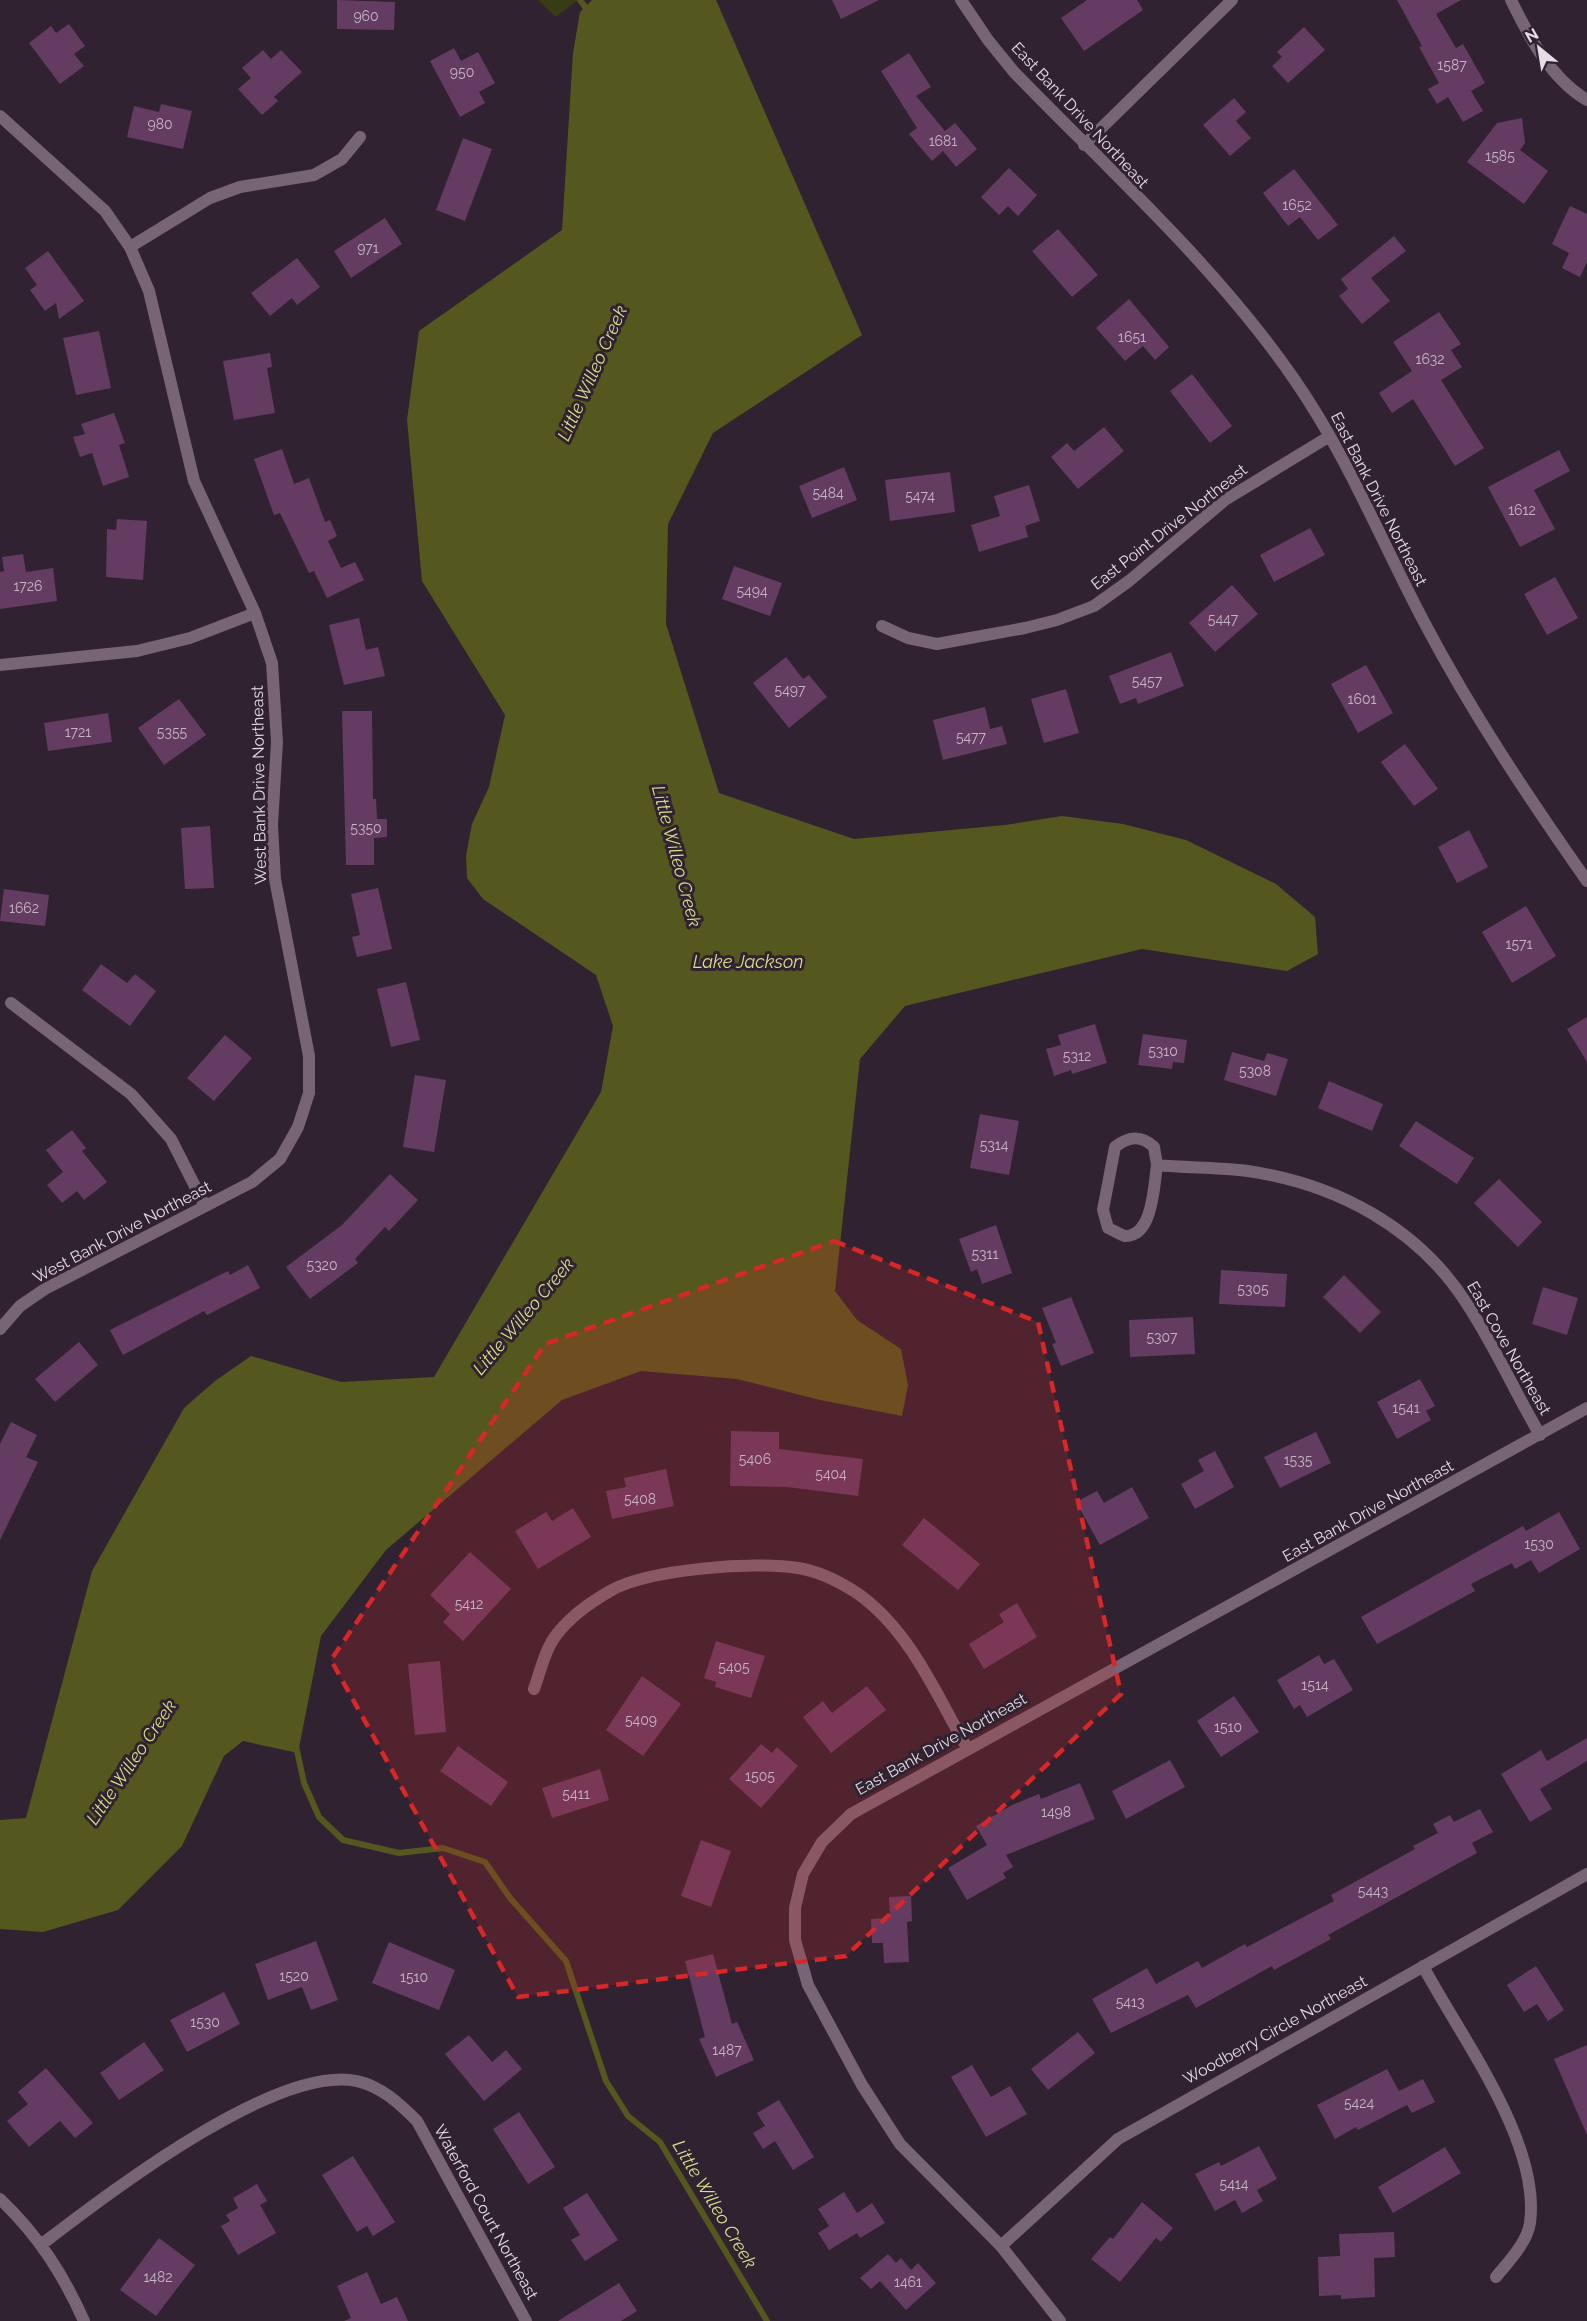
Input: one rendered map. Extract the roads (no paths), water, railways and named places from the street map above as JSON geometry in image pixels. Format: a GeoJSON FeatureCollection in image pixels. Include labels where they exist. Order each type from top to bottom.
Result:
{"type":"FeatureCollection","features":[{"type":"Feature","properties":{"kind":"street","name":"East Bank Drive Northeast"},"geometry":{"type":"LineString","coordinates":[[961,0],[988,40],[1014,72],[1229,294],[1296,381],[1330,436],[1424,623],[1473,708],[1522,787],[1587,881]]}},
{"type":"Feature","properties":{"kind":"street"},"geometry":{"type":"LineString","coordinates":[[1084,145],[1232,0]]}},
{"type":"Feature","properties":{"kind":"street"},"geometry":{"type":"LineString","coordinates":[[1511,0],[1546,61],[1569,90],[1587,100]]}},
{"type":"Feature","properties":{"kind":"street","name":"West Bank Drive Northeast"},"geometry":{"type":"LineString","coordinates":[[0,116],[105,212],[130,247],[149,291],[194,481],[255,613],[272,663],[277,742],[272,825],[275,879],[309,1056],[309,1093],[298,1127],[280,1159],[252,1182],[45,1289],[20,1306],[0,1329]]}},
{"type":"Feature","properties":{"kind":"street"},"geometry":{"type":"LineString","coordinates":[[130,247],[210,198],[240,187],[314,175],[342,159],[360,137]]}},
{"type":"Feature","properties":{"kind":"street","name":"East Point Drive Northeast"},"geometry":{"type":"LineString","coordinates":[[882,626],[908,638],[937,644],[1036,626],[1094,606],[1128,581],[1225,500],[1330,436]]}},
{"type":"Feature","properties":{"kind":"street"},"geometry":{"type":"LineString","coordinates":[[0,665],[137,651],[190,638],[255,613]]}},
{"type":"Feature","properties":{"kind":"street"},"geometry":{"type":"LineString","coordinates":[[11,1003],[131,1094],[171,1139],[205,1206]]}},
{"type":"Feature","properties":{"kind":"street"},"geometry":{"type":"LineString","coordinates":[[1138,1137],[1147,1140],[1154,1147],[1157,1165],[1148,1221],[1137,1233],[1124,1236],[1108,1228],[1103,1210],[1115,1147],[1126,1139],[1138,1137]]}},
{"type":"Feature","properties":{"kind":"street","name":"East Cove Northeast"},"geometry":{"type":"LineString","coordinates":[[1157,1165],[1248,1171],[1306,1185],[1324,1190],[1373,1212],[1399,1229],[1443,1272],[1467,1303],[1540,1435]]}},
{"type":"Feature","properties":{"kind":"street","name":"East Bank Drive Northeast"},"geometry":{"type":"LineString","coordinates":[[1060,2321],[1001,2246],[900,2144],[862,2085],[808,1985],[795,1940],[795,1908],[803,1874],[822,1842],[850,1814],[1587,1408]]}},
{"type":"Feature","properties":{"kind":"street"},"geometry":{"type":"LineString","coordinates":[[534,1689],[555,1635],[580,1612],[611,1590],[637,1580],[723,1568],[767,1565],[801,1569],[837,1581],[857,1593],[894,1626],[915,1655],[967,1748]]}},
{"type":"Feature","properties":{"kind":"street","name":"Woodberry Circle Northeast"},"geometry":{"type":"LineString","coordinates":[[1001,2246],[1118,2139],[1587,1874]]}},
{"type":"Feature","properties":{"kind":"street"},"geometry":{"type":"LineString","coordinates":[[1423,1966],[1513,2130],[1529,2184],[1530,2225],[1517,2252],[1496,2277]]}},
{"type":"Feature","properties":{"kind":"street","name":"Waterford Court Northeast"},"geometry":{"type":"LineString","coordinates":[[42,2244],[169,2152],[276,2094],[301,2085],[329,2079],[358,2081],[382,2091],[399,2103],[417,2121],[526,2321]]}},
{"type":"Feature","properties":{"kind":"street"},"geometry":{"type":"LineString","coordinates":[[0,2199],[42,2244],[63,2276],[84,2321]]}},
{"type":"Feature","properties":{"kind":"water","name":"Lake Jackson"},"geometry":{"type":"Polygon","coordinates":[[[592,0],[716,0],[862,335],[713,433],[668,524],[666,624],[719,793],[854,839],[1005,825],[1062,816],[1123,824],[1186,840],[1276,884],[1315,917],[1318,954],[1287,971],[1142,949],[905,1006],[860,1059],[835,1291],[857,1320],[901,1349],[908,1385],[902,1416],[820,1400],[737,1379],[641,1371],[562,1400],[386,1550],[321,1636],[298,1753],[243,1741],[224,1756],[182,1846],[118,1910],[43,1932],[0,1929],[0,1820],[26,1818],[92,1571],[184,1408],[215,1381],[251,1356],[341,1382],[434,1377],[601,1092],[613,1026],[596,975],[483,899],[467,878],[466,856],[472,824],[489,787],[505,715],[422,581],[407,420],[419,331],[562,230],[573,53],[580,12],[592,0]]]}},
{"type":"Feature","properties":{"kind":"waterway","name":"Little Willeo Creek"},"geometry":{"type":"LineString","coordinates":[[580,0],[588,11]]}},
{"type":"Feature","properties":{"kind":"waterway","name":"Little Willeo Creek"},"geometry":{"type":"LineString","coordinates":[[296,1746],[304,1783],[319,1817],[343,1840],[399,1853],[443,1848],[485,1862],[510,1898],[566,1961],[606,2081],[628,2116],[660,2142],[767,2321]]}}]}
